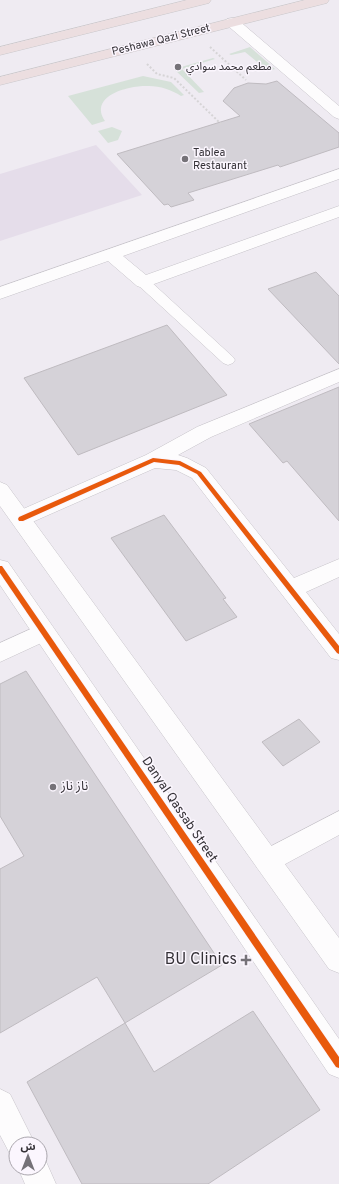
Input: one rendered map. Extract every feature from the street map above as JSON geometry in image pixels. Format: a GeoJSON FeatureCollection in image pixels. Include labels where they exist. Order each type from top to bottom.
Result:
{"type":"FeatureCollection","features":[{"type":"Feature","properties":{"kind":"highway"},"geometry":{"type":"LineString","coordinates":[[0,51],[204,0]]}},
{"type":"Feature","properties":{"kind":"highway","name":"Peshawa Qazi Street"},"geometry":{"type":"LineString","coordinates":[[0,81],[322,0]]}},
{"type":"Feature","properties":{"kind":"street"},"geometry":{"type":"LineString","coordinates":[[232,22],[339,114]]}},
{"type":"Feature","properties":{"kind":"street"},"geometry":{"type":"LineString","coordinates":[[0,293],[339,174]]}},
{"type":"Feature","properties":{"kind":"street"},"geometry":{"type":"LineString","coordinates":[[110,254],[143,282],[339,211]]}},
{"type":"Feature","properties":{"kind":"street"},"geometry":{"type":"LineString","coordinates":[[21,519],[153,460],[204,432],[339,375]]}},
{"type":"Feature","properties":{"kind":"street"},"geometry":{"type":"LineString","coordinates":[[153,460],[180,463],[199,473],[292,589],[339,651]]}},
{"type":"Feature","properties":{"kind":"street"},"geometry":{"type":"LineString","coordinates":[[0,490],[339,960]]}},
{"type":"Feature","properties":{"kind":"street"},"geometry":{"type":"LineString","coordinates":[[292,589],[339,567]]}},
{"type":"Feature","properties":{"kind":"street","name":"Danyal Qassab Street"},"geometry":{"type":"LineString","coordinates":[[0,568],[339,1064]]}},
{"type":"Feature","properties":{"kind":"street"},"geometry":{"type":"LineString","coordinates":[[0,653],[44,632]]}},
{"type":"Feature","properties":{"kind":"street"},"geometry":{"type":"LineString","coordinates":[[267,861],[339,822]]}},
{"type":"Feature","properties":{"kind":"street"},"geometry":{"type":"LineString","coordinates":[[0,1104],[16,1136]]}},
{"type":"Feature","properties":{"kind":"lane"},"geometry":{"type":"LineString","coordinates":[[143,282],[228,360]]}},
{"type":"Feature","properties":{"kind":"path"},"geometry":{"type":"LineString","coordinates":[[194,32],[246,80]]}},
{"type":"Feature","properties":{"kind":"path"},"geometry":{"type":"LineString","coordinates":[[131,47],[156,74],[174,78],[221,124]]}},
{"type":"Feature","properties":{"kind":"shaded area"},"geometry":{"type":"Polygon","coordinates":[[[250,47],[275,69],[268,71],[245,52],[231,55],[229,54],[250,47]]]}},
{"type":"Feature","properties":{"kind":"shaded area"},"geometry":{"type":"Polygon","coordinates":[[[213,58],[215,59],[182,69],[204,92],[199,93],[174,69],[213,58]]]}},
{"type":"Feature","properties":{"kind":"shaded area"},"geometry":{"type":"Polygon","coordinates":[[[143,76],[171,82],[184,95],[181,96],[166,89],[153,86],[132,87],[122,90],[106,98],[102,104],[101,112],[105,121],[92,125],[68,96],[143,76]]]}},
{"type":"Feature","properties":{"kind":"shaded area"},"geometry":{"type":"Polygon","coordinates":[[[112,127],[122,131],[118,140],[108,143],[98,131],[112,127]]]}},
{"type":"Feature","properties":{"kind":"shaded area"},"geometry":{"type":"Polygon","coordinates":[[[96,145],[142,195],[0,241],[0,174],[96,145]]]}},
{"type":"Feature","properties":{"kind":"building"},"geometry":{"type":"Polygon","coordinates":[[[277,81],[339,133],[339,147],[280,167],[278,165],[188,193],[194,200],[171,207],[168,204],[164,205],[117,154],[240,116],[223,101],[234,88],[248,83],[266,84],[277,81]]]}},
{"type":"Feature","properties":{"kind":"building"},"geometry":{"type":"Polygon","coordinates":[[[316,272],[339,296],[339,364],[268,289],[316,272]]]}},
{"type":"Feature","properties":{"kind":"building"},"geometry":{"type":"Polygon","coordinates":[[[167,325],[227,395],[78,455],[24,378],[167,325]]]}},
{"type":"Feature","properties":{"kind":"building"},"geometry":{"type":"Polygon","coordinates":[[[339,387],[339,521],[287,461],[283,463],[249,424],[339,387]]]}},
{"type":"Feature","properties":{"kind":"building"},"geometry":{"type":"Polygon","coordinates":[[[164,515],[226,598],[223,599],[237,617],[186,641],[111,538],[164,515]]]}},
{"type":"Feature","properties":{"kind":"building"},"geometry":{"type":"Polygon","coordinates":[[[26,671],[222,965],[125,1023],[97,977],[0,1033],[0,869],[24,856],[0,816],[0,684],[26,671]]]}},
{"type":"Feature","properties":{"kind":"building"},"geometry":{"type":"Polygon","coordinates":[[[299,719],[320,742],[283,766],[262,742],[299,719]]]}},
{"type":"Feature","properties":{"kind":"building"},"geometry":{"type":"Polygon","coordinates":[[[253,1011],[320,1110],[208,1184],[82,1184],[27,1082],[125,1023],[154,1072],[253,1011]]]}},
{"type":"Feature","properties":{"kind":"cycle path"},"geometry":{"type":"LineString","coordinates":[[21,519],[153,460],[180,463],[199,473],[339,651]]}},
{"type":"Feature","properties":{"kind":"cycle path"},"geometry":{"type":"LineString","coordinates":[[0,568],[339,1064]]}},
{"type":"Feature","properties":{"kind":"place","name":"مطعم محمد سوادي"},"geometry":{"type":"Point","coordinates":[178,67]}},
{"type":"Feature","properties":{"kind":"place","name":"Tablea Restaurant"},"geometry":{"type":"Point","coordinates":[185,159]}},
{"type":"Feature","properties":{"kind":"place","name":"ناز ناز"},"geometry":{"type":"Point","coordinates":[53,787]}},
{"type":"Feature","properties":{"kind":"place","name":"BU Clinics"},"geometry":{"type":"Point","coordinates":[246,960]}}]}
